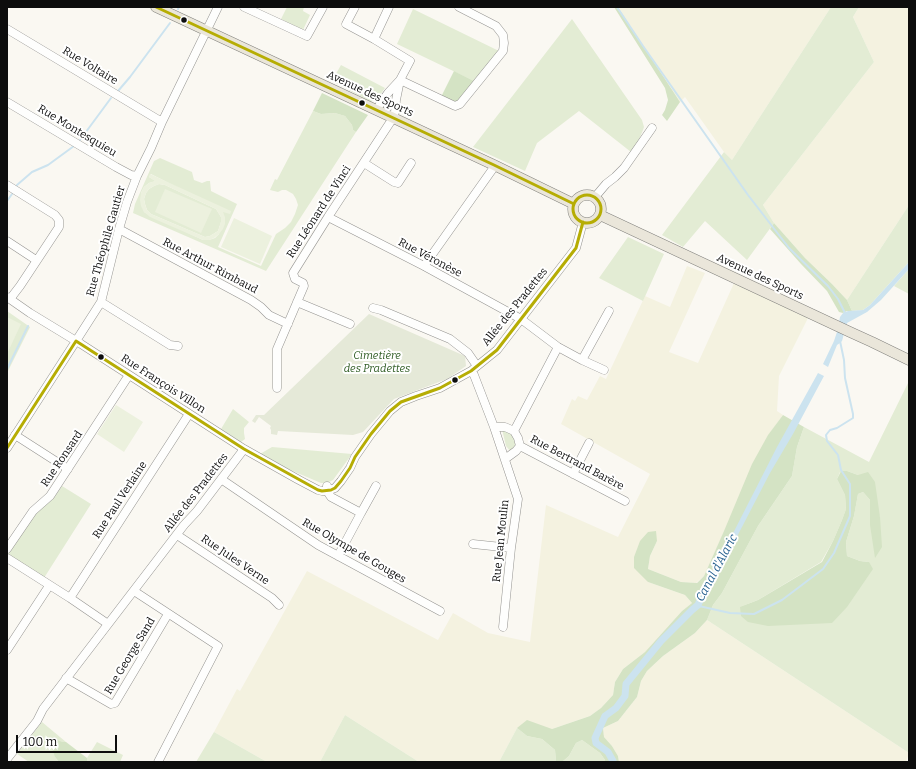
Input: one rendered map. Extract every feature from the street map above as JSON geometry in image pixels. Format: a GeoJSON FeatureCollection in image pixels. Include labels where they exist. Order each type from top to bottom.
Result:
{"type":"FeatureCollection","features":[{"type":"Feature","properties":{"kind":"main road","name":"Avenue des Sports"},"geometry":{"type":"LineString","coordinates":[[156,7],[574,204]]}},
{"type":"Feature","properties":{"kind":"main road"},"geometry":{"type":"LineString","coordinates":[[583,195],[592,195],[595,197],[601,208],[600,215],[594,221],[590,222],[578,220],[573,212],[574,204],[579,197],[583,195]]}},
{"type":"Feature","properties":{"kind":"main road","name":"Avenue des Sports"},"geometry":{"type":"LineString","coordinates":[[600,215],[909,360]]}},
{"type":"Feature","properties":{"kind":"street","name":"Rue Théophile Gautier"},"geometry":{"type":"LineString","coordinates":[[7,448],[101,302],[119,229],[137,176],[218,7]]}},
{"type":"Feature","properties":{"kind":"street"},"geometry":{"type":"LineString","coordinates":[[244,7],[307,36],[323,7]]}},
{"type":"Feature","properties":{"kind":"street"},"geometry":{"type":"LineString","coordinates":[[356,7],[346,24],[410,60],[400,80],[393,118]]}},
{"type":"Feature","properties":{"kind":"street"},"geometry":{"type":"LineString","coordinates":[[374,40],[390,7]]}},
{"type":"Feature","properties":{"kind":"street"},"geometry":{"type":"LineString","coordinates":[[400,80],[455,106],[460,104],[503,51],[503,35],[496,26],[459,7]]}},
{"type":"Feature","properties":{"kind":"street","name":"Rue Voltaire"},"geometry":{"type":"LineString","coordinates":[[7,29],[162,122]]}},
{"type":"Feature","properties":{"kind":"street"},"geometry":{"type":"LineString","coordinates":[[377,110],[388,93],[400,80]]}},
{"type":"Feature","properties":{"kind":"street","name":"Rue Montesquieu"},"geometry":{"type":"LineString","coordinates":[[7,102],[116,167],[137,176]]}},
{"type":"Feature","properties":{"kind":"street","name":"Rue Léonard de Vinci"},"geometry":{"type":"LineString","coordinates":[[278,388],[277,349],[304,286],[303,282],[295,279],[293,273],[393,118]]}},
{"type":"Feature","properties":{"kind":"street"},"geometry":{"type":"LineString","coordinates":[[595,197],[606,184],[624,168],[652,128]]}},
{"type":"Feature","properties":{"kind":"street"},"geometry":{"type":"LineString","coordinates":[[364,163],[398,183],[411,164]]}},
{"type":"Feature","properties":{"kind":"street"},"geometry":{"type":"LineString","coordinates":[[424,266],[492,170],[494,165]]}},
{"type":"Feature","properties":{"kind":"street"},"geometry":{"type":"LineString","coordinates":[[7,185],[55,215],[58,220],[59,227],[20,286],[8,298]]}},
{"type":"Feature","properties":{"kind":"street","name":"Rue Véronèse"},"geometry":{"type":"LineString","coordinates":[[328,217],[424,266],[521,319],[558,347],[604,370]]}},
{"type":"Feature","properties":{"kind":"street","name":"Allée des Pradettes"},"geometry":{"type":"LineString","coordinates":[[7,759],[37,721],[43,709],[66,678],[244,449],[286,472],[327,488],[336,480],[355,457],[390,411],[401,402],[440,388],[474,368],[497,350],[576,248],[583,222]]}},
{"type":"Feature","properties":{"kind":"street","name":"Rue Arthur Rimbaud"},"geometry":{"type":"LineString","coordinates":[[119,229],[251,300],[269,315],[288,324]]}},
{"type":"Feature","properties":{"kind":"street"},"geometry":{"type":"LineString","coordinates":[[7,241],[36,260]]}},
{"type":"Feature","properties":{"kind":"street","name":"Rue François Villon"},"geometry":{"type":"LineString","coordinates":[[8,298],[244,449]]}},
{"type":"Feature","properties":{"kind":"street"},"geometry":{"type":"LineString","coordinates":[[101,302],[170,345],[178,346]]}},
{"type":"Feature","properties":{"kind":"street"},"geometry":{"type":"LineString","coordinates":[[297,302],[350,324]]}},
{"type":"Feature","properties":{"kind":"street","name":"Rue Jean Moulin"},"geometry":{"type":"LineString","coordinates":[[373,308],[450,339],[468,353],[474,368],[474,375],[494,427],[518,499],[502,626]]}},
{"type":"Feature","properties":{"kind":"street"},"geometry":{"type":"LineString","coordinates":[[582,360],[609,311]]}},
{"type":"Feature","properties":{"kind":"street"},"geometry":{"type":"LineString","coordinates":[[494,427],[505,427],[514,431],[558,347]]}},
{"type":"Feature","properties":{"kind":"street","name":"Rue Ronsard"},"geometry":{"type":"LineString","coordinates":[[7,549],[33,512],[50,496],[129,375]]}},
{"type":"Feature","properties":{"kind":"street","name":"Rue Paul Verlaine"},"geometry":{"type":"LineString","coordinates":[[70,598],[189,414]]}},
{"type":"Feature","properties":{"kind":"street","name":"Rue Bertrand Barère"},"geometry":{"type":"LineString","coordinates":[[514,431],[520,446],[625,501]]}},
{"type":"Feature","properties":{"kind":"street"},"geometry":{"type":"LineString","coordinates":[[15,435],[68,469]]}},
{"type":"Feature","properties":{"kind":"street"},"geometry":{"type":"LineString","coordinates":[[573,474],[589,443]]}},
{"type":"Feature","properties":{"kind":"street","name":"Rue Bertrand Barère"},"geometry":{"type":"LineString","coordinates":[[505,459],[520,446]]}},
{"type":"Feature","properties":{"kind":"street","name":"Rue Olympe de Gouges"},"geometry":{"type":"LineString","coordinates":[[221,479],[318,545],[440,611]]}},
{"type":"Feature","properties":{"kind":"street"},"geometry":{"type":"LineString","coordinates":[[338,556],[376,486]]}},
{"type":"Feature","properties":{"kind":"street"},"geometry":{"type":"LineString","coordinates":[[327,488],[331,497],[361,513]]}},
{"type":"Feature","properties":{"kind":"street","name":"Rue Jules Verne"},"geometry":{"type":"LineString","coordinates":[[177,535],[272,598],[279,605]]}},
{"type":"Feature","properties":{"kind":"street"},"geometry":{"type":"LineString","coordinates":[[473,544],[511,548]]}},
{"type":"Feature","properties":{"kind":"street"},"geometry":{"type":"LineString","coordinates":[[7,558],[108,624]]}},
{"type":"Feature","properties":{"kind":"street"},"geometry":{"type":"LineString","coordinates":[[8,645],[49,586]]}},
{"type":"Feature","properties":{"kind":"street"},"geometry":{"type":"LineString","coordinates":[[134,591],[218,646],[158,762]]}},
{"type":"Feature","properties":{"kind":"street","name":"Rue George Sand"},"geometry":{"type":"LineString","coordinates":[[66,678],[111,704],[115,703],[168,614]]}},
{"type":"Feature","properties":{"kind":"shaded area"},"geometry":{"type":"Polygon","coordinates":[[[618,7],[831,7],[732,160],[724,152],[685,97],[680,102],[618,7]]]}},
{"type":"Feature","properties":{"kind":"shaded area"},"geometry":{"type":"Polygon","coordinates":[[[859,7],[909,7],[909,205],[847,300],[805,258],[774,223],[763,205],[874,62],[853,17],[859,7]]]}},
{"type":"Feature","properties":{"kind":"shaded area"},"geometry":{"type":"Polygon","coordinates":[[[687,266],[705,273],[669,352],[698,363],[734,283],[808,318],[779,376],[777,411],[783,415],[768,436],[704,576],[696,583],[681,582],[648,569],[650,556],[657,541],[640,541],[648,582],[685,595],[692,603],[682,611],[645,652],[623,669],[615,682],[613,695],[601,708],[590,716],[552,729],[517,728],[499,762],[419,762],[345,715],[320,762],[267,762],[214,732],[237,689],[240,691],[307,571],[438,640],[453,613],[488,633],[530,642],[546,505],[618,537],[650,474],[561,424],[572,399],[575,401],[578,396],[587,400],[600,376],[606,379],[645,296],[670,307],[687,266]]]}},
{"type":"Feature","properties":{"kind":"shaded area"},"geometry":{"type":"Polygon","coordinates":[[[707,620],[909,753],[906,762],[619,762],[618,756],[612,746],[604,737],[603,728],[618,721],[637,697],[641,681],[647,671],[663,656],[695,633],[707,620]]]}},
{"type":"Feature","properties":{"kind":"green space"},"geometry":{"type":"Polygon","coordinates":[[[287,7],[304,7],[303,11],[310,15],[303,30],[281,19],[287,7]]]}},
{"type":"Feature","properties":{"kind":"green space"},"geometry":{"type":"Polygon","coordinates":[[[614,7],[618,7],[680,102],[667,121],[662,115],[668,100],[665,88],[614,7]]]}},
{"type":"Feature","properties":{"kind":"green space"},"geometry":{"type":"Polygon","coordinates":[[[831,7],[859,7],[853,17],[874,62],[763,205],[774,223],[747,260],[705,221],[683,247],[662,235],[724,152],[732,160],[831,7]]]}},
{"type":"Feature","properties":{"kind":"green space"},"geometry":{"type":"Polygon","coordinates":[[[413,9],[499,51],[474,81],[397,44],[413,9]]]}},
{"type":"Feature","properties":{"kind":"green space"},"geometry":{"type":"Polygon","coordinates":[[[572,19],[642,120],[644,127],[643,130],[637,144],[631,152],[579,111],[537,143],[525,171],[473,147],[572,19]]]}},
{"type":"Feature","properties":{"kind":"green space"},"geometry":{"type":"Polygon","coordinates":[[[341,65],[385,88],[378,98],[371,102],[332,81],[341,65]]]}},
{"type":"Feature","properties":{"kind":"green space"},"geometry":{"type":"Polygon","coordinates":[[[454,71],[474,81],[456,103],[441,97],[454,71]]]}},
{"type":"Feature","properties":{"kind":"green space"},"geometry":{"type":"Polygon","coordinates":[[[322,93],[368,115],[356,132],[353,130],[352,125],[345,116],[335,113],[321,114],[313,111],[322,93]]]}},
{"type":"Feature","properties":{"kind":"green space"},"geometry":{"type":"Polygon","coordinates":[[[313,111],[321,114],[335,113],[345,116],[352,125],[353,130],[356,132],[266,271],[133,213],[135,204],[154,161],[160,158],[192,172],[194,180],[202,183],[210,181],[211,191],[237,204],[218,247],[261,266],[276,234],[291,222],[298,205],[293,194],[286,190],[278,192],[270,190],[275,179],[277,180],[313,111]],[[151,174],[149,177],[156,181],[149,183],[144,187],[141,193],[144,212],[203,240],[215,238],[219,234],[223,211],[151,174]]]}},
{"type":"Feature","properties":{"kind":"green space"},"geometry":{"type":"Polygon","coordinates":[[[150,174],[231,211],[230,214],[223,212],[225,224],[223,229],[214,238],[203,240],[150,217],[144,212],[140,200],[144,187],[155,181],[149,177],[150,174]],[[159,184],[154,186],[146,193],[144,199],[145,204],[147,210],[151,214],[205,237],[218,231],[221,217],[216,209],[165,185],[159,184]]]}},
{"type":"Feature","properties":{"kind":"green space"},"geometry":{"type":"Polygon","coordinates":[[[159,184],[165,185],[216,209],[221,217],[218,231],[205,237],[151,214],[147,210],[144,199],[149,189],[159,184]]]}},
{"type":"Feature","properties":{"kind":"green space"},"geometry":{"type":"Polygon","coordinates":[[[165,189],[212,209],[201,233],[155,212],[165,189]]]}},
{"type":"Feature","properties":{"kind":"green space"},"geometry":{"type":"Polygon","coordinates":[[[909,205],[909,262],[870,305],[863,310],[852,311],[847,300],[909,205]]]}},
{"type":"Feature","properties":{"kind":"green space"},"geometry":{"type":"Polygon","coordinates":[[[234,218],[272,236],[260,264],[221,247],[234,218]]]}},
{"type":"Feature","properties":{"kind":"green space"},"geometry":{"type":"Polygon","coordinates":[[[774,223],[805,258],[847,300],[852,311],[843,313],[839,312],[827,291],[770,229],[774,223]]]}},
{"type":"Feature","properties":{"kind":"green space"},"geometry":{"type":"Polygon","coordinates":[[[628,237],[664,254],[643,301],[599,278],[628,237]]]}},
{"type":"Feature","properties":{"kind":"green space"},"geometry":{"type":"Polygon","coordinates":[[[909,269],[909,294],[894,286],[909,269]]]}},
{"type":"Feature","properties":{"kind":"green space"},"geometry":{"type":"Polygon","coordinates":[[[7,311],[30,327],[7,373],[7,311]]]}},
{"type":"Feature","properties":{"kind":"green space","name":"Cimetière des Pradettes"},"geometry":{"type":"Polygon","coordinates":[[[369,314],[465,356],[466,366],[447,379],[394,399],[363,432],[353,435],[278,431],[277,435],[271,434],[271,426],[259,417],[255,423],[252,421],[256,415],[264,415],[369,314]]]}},
{"type":"Feature","properties":{"kind":"green space"},"geometry":{"type":"Polygon","coordinates":[[[7,317],[21,324],[7,354],[7,317]]]}},
{"type":"Feature","properties":{"kind":"green space"},"geometry":{"type":"Polygon","coordinates":[[[909,381],[909,753],[707,620],[713,605],[722,593],[758,526],[792,476],[797,447],[804,427],[869,462],[909,381]],[[847,471],[840,472],[837,479],[845,495],[846,509],[833,541],[821,562],[758,600],[740,607],[869,562],[860,561],[847,556],[846,542],[854,516],[858,494],[863,492],[870,500],[870,525],[880,517],[858,475],[847,471]]]}},
{"type":"Feature","properties":{"kind":"green space"},"geometry":{"type":"Polygon","coordinates":[[[116,405],[143,422],[124,452],[97,434],[116,405]]]}},
{"type":"Feature","properties":{"kind":"green space"},"geometry":{"type":"Polygon","coordinates":[[[233,409],[249,422],[244,428],[245,439],[241,442],[221,429],[233,409]]]}},
{"type":"Feature","properties":{"kind":"green space"},"geometry":{"type":"Polygon","coordinates":[[[783,415],[804,427],[797,447],[792,476],[758,526],[722,593],[713,605],[707,620],[695,633],[663,656],[647,671],[641,681],[637,697],[618,721],[603,728],[604,737],[618,756],[619,762],[603,762],[605,760],[600,753],[582,740],[576,743],[569,756],[562,762],[556,761],[555,750],[542,739],[527,736],[517,728],[527,720],[552,729],[590,716],[601,708],[613,695],[615,682],[623,669],[645,652],[682,611],[692,603],[685,595],[648,582],[634,568],[634,557],[640,541],[648,532],[656,531],[657,541],[650,556],[648,569],[681,582],[697,583],[704,576],[752,464],[768,435],[783,415]]]}},
{"type":"Feature","properties":{"kind":"green space"},"geometry":{"type":"Polygon","coordinates":[[[502,429],[515,435],[516,444],[511,452],[506,446],[502,429]]]}},
{"type":"Feature","properties":{"kind":"green space"},"geometry":{"type":"Polygon","coordinates":[[[272,447],[352,454],[333,480],[327,483],[321,483],[288,469],[260,454],[272,447]]]}},
{"type":"Feature","properties":{"kind":"green space"},"geometry":{"type":"Polygon","coordinates":[[[841,471],[847,471],[858,475],[868,472],[875,482],[880,517],[882,547],[875,558],[870,525],[870,500],[863,492],[858,494],[854,516],[846,542],[847,556],[860,561],[869,562],[873,569],[847,607],[832,623],[768,626],[748,622],[741,616],[740,607],[758,600],[822,562],[833,541],[846,509],[845,495],[837,479],[841,471]]]}},
{"type":"Feature","properties":{"kind":"green space"},"geometry":{"type":"Polygon","coordinates":[[[62,486],[91,504],[44,578],[7,556],[34,513],[53,499],[62,486]]]}},
{"type":"Feature","properties":{"kind":"green space"},"geometry":{"type":"Polygon","coordinates":[[[345,715],[419,762],[320,762],[345,715]]]}},
{"type":"Feature","properties":{"kind":"green space"},"geometry":{"type":"Polygon","coordinates":[[[42,722],[66,742],[62,742],[55,757],[59,762],[29,762],[17,754],[42,722]]]}},
{"type":"Feature","properties":{"kind":"green space"},"geometry":{"type":"Polygon","coordinates":[[[517,728],[527,736],[542,739],[555,750],[556,761],[559,762],[499,762],[517,728]]]}},
{"type":"Feature","properties":{"kind":"green space"},"geometry":{"type":"Polygon","coordinates":[[[214,732],[267,762],[196,762],[214,732]]]}},
{"type":"Feature","properties":{"kind":"green space"},"geometry":{"type":"Polygon","coordinates":[[[57,740],[66,742],[87,758],[87,762],[59,762],[55,757],[52,748],[57,740]]]}},
{"type":"Feature","properties":{"kind":"green space"},"geometry":{"type":"Polygon","coordinates":[[[582,740],[600,753],[605,760],[603,762],[562,762],[569,756],[576,743],[582,740]]]}},
{"type":"Feature","properties":{"kind":"green space"},"geometry":{"type":"Polygon","coordinates":[[[97,742],[123,755],[120,762],[87,762],[87,758],[97,742]]]}},
{"type":"Feature","properties":{"kind":"water"},"geometry":{"type":"Polygon","coordinates":[[[909,262],[909,269],[881,300],[867,312],[847,323],[842,341],[837,345],[828,367],[823,364],[834,341],[839,326],[840,317],[843,313],[848,311],[863,310],[870,305],[909,262]]]}},
{"type":"Feature","properties":{"kind":"water"},"geometry":{"type":"Polygon","coordinates":[[[818,373],[824,376],[770,473],[701,606],[696,609],[695,605],[700,598],[777,447],[818,373]]]}},
{"type":"Feature","properties":{"kind":"waterway"},"geometry":{"type":"LineString","coordinates":[[617,7],[748,195],[789,248],[828,286],[838,299],[845,313]]}},
{"type":"Feature","properties":{"kind":"waterway"},"geometry":{"type":"LineString","coordinates":[[118,91],[170,23]]}},
{"type":"Feature","properties":{"kind":"waterway"},"geometry":{"type":"LineString","coordinates":[[80,140],[111,98]]}},
{"type":"Feature","properties":{"kind":"waterway"},"geometry":{"type":"LineString","coordinates":[[17,185],[32,172],[48,165],[74,146]]}},
{"type":"Feature","properties":{"kind":"waterway"},"geometry":{"type":"LineString","coordinates":[[7,201],[12,194]]}},
{"type":"Feature","properties":{"kind":"waterway"},"geometry":{"type":"LineString","coordinates":[[7,369],[28,326]]}},
{"type":"Feature","properties":{"kind":"waterway"},"geometry":{"type":"LineString","coordinates":[[699,606],[730,613],[754,614],[782,600],[823,569],[834,553],[850,516],[850,484],[841,470],[838,455],[827,441],[826,435],[830,430],[837,428],[853,418],[845,378],[844,360],[840,341]]}},
{"type":"Feature","properties":{"kind":"waterway","name":"Canal d'Alaric"},"geometry":{"type":"LineString","coordinates":[[613,762],[608,752],[596,743],[595,738],[605,716],[616,708],[625,696],[626,684],[661,641],[698,605],[700,600]]}},
{"type":"Feature","properties":{"kind":"transit line"},"geometry":{"type":"LineString","coordinates":[[156,7],[574,204]]}},
{"type":"Feature","properties":{"kind":"transit line"},"geometry":{"type":"LineString","coordinates":[[587,195],[597,199],[601,209],[597,219],[587,223],[577,219],[573,209],[577,199],[587,195]]}},
{"type":"Feature","properties":{"kind":"transit line"},"geometry":{"type":"LineString","coordinates":[[7,448],[76,341],[244,449],[318,490],[331,490],[341,481],[371,434],[390,411],[401,402],[440,388],[471,371],[497,350],[576,248],[583,222]]}}]}
